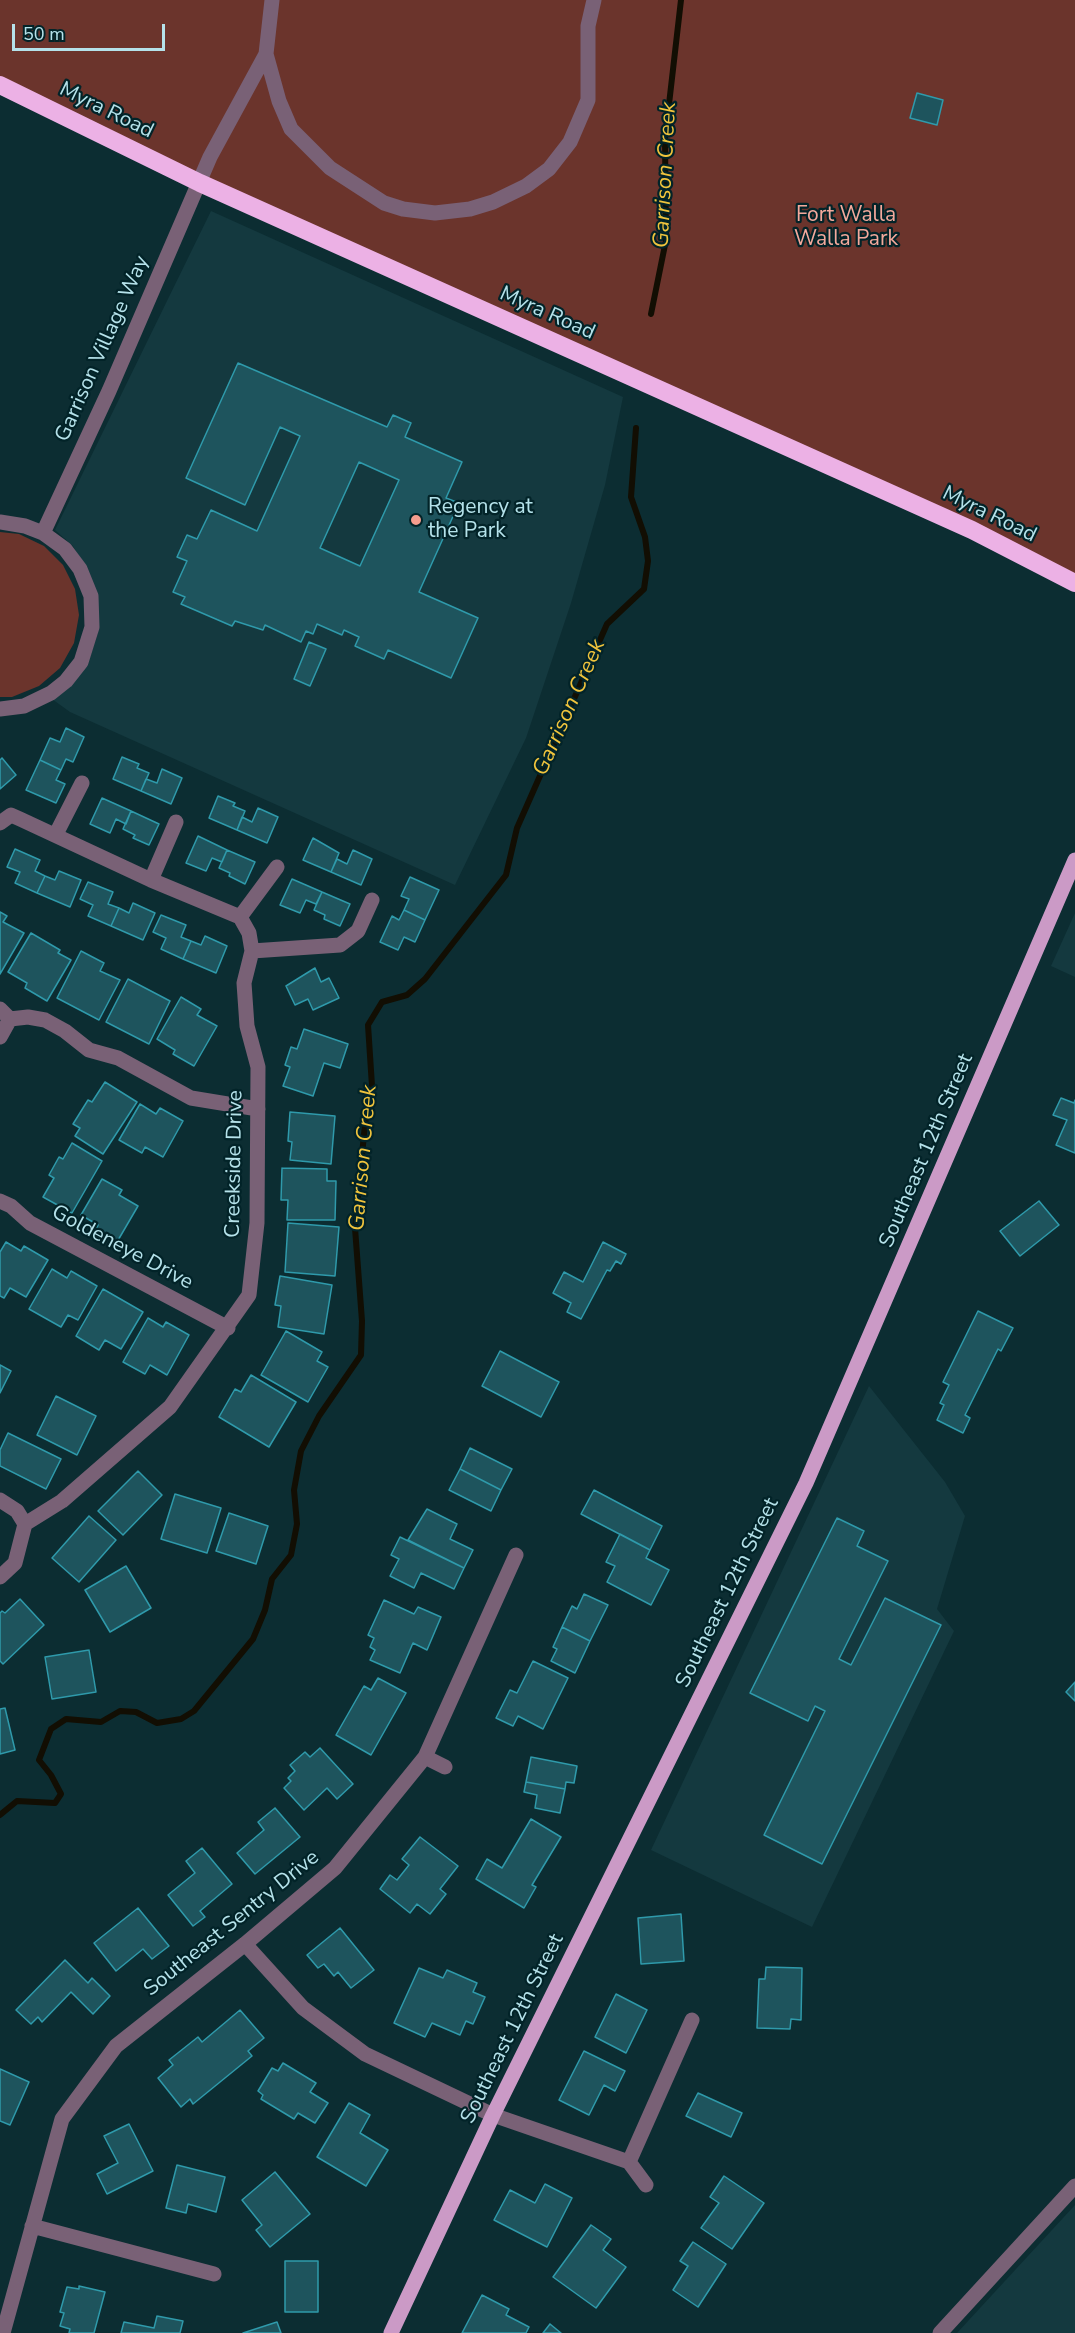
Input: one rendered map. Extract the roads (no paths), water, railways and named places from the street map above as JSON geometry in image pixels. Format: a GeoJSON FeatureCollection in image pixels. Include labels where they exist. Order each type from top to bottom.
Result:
{"type":"FeatureCollection","features":[{"type":"Feature","properties":{"kind":"highway","name":"Myra Road"},"geometry":{"type":"LineString","coordinates":[[0,85],[200,183],[972,530],[1075,583]]}},
{"type":"Feature","properties":{"kind":"main road","name":"Southeast 12th Street"},"geometry":{"type":"LineString","coordinates":[[391,2333],[493,2115],[806,1484],[1075,860]]}},
{"type":"Feature","properties":{"kind":"street"},"geometry":{"type":"LineString","coordinates":[[272,0],[266,54],[279,101],[291,129],[330,168],[384,203],[403,209],[435,213],[493,202],[526,186],[549,169],[570,142],[588,100],[588,26],[594,0]]}},
{"type":"Feature","properties":{"kind":"street","name":"Garrison Village Way"},"geometry":{"type":"LineString","coordinates":[[43,533],[210,157],[266,54]]}},
{"type":"Feature","properties":{"kind":"street"},"geometry":{"type":"LineString","coordinates":[[0,522],[25,526],[43,533],[65,549],[80,568],[91,596],[92,627],[88,646],[81,662],[66,681],[51,693],[24,706],[0,709]]}},
{"type":"Feature","properties":{"kind":"street"},"geometry":{"type":"LineString","coordinates":[[56,834],[81,783]]}},
{"type":"Feature","properties":{"kind":"street"},"geometry":{"type":"LineString","coordinates":[[0,823],[11,815],[151,880],[240,917],[249,933],[252,951],[340,945],[358,931],[372,900]]}},
{"type":"Feature","properties":{"kind":"street"},"geometry":{"type":"LineString","coordinates":[[151,880],[176,822]]}},
{"type":"Feature","properties":{"kind":"street"},"geometry":{"type":"LineString","coordinates":[[240,917],[277,867]]}},
{"type":"Feature","properties":{"kind":"street","name":"Creekside Drive"},"geometry":{"type":"LineString","coordinates":[[25,1524],[62,1501],[170,1407],[228,1328],[249,1295],[257,1223],[258,1067],[247,1026],[244,984],[252,951]]}},
{"type":"Feature","properties":{"kind":"street"},"geometry":{"type":"LineString","coordinates":[[0,1037],[5,1014],[45,1020],[89,1050],[118,1058],[191,1098],[258,1109]]}},
{"type":"Feature","properties":{"kind":"street","name":"Goldeneye Drive"},"geometry":{"type":"LineString","coordinates":[[0,1201],[10,1206],[30,1223],[228,1328]]}},
{"type":"Feature","properties":{"kind":"street"},"geometry":{"type":"LineString","coordinates":[[0,1500],[17,1511],[25,1524],[15,1563],[0,1577]]}},
{"type":"Feature","properties":{"kind":"street","name":"Southeast Sentry Drive"},"geometry":{"type":"LineString","coordinates":[[3,2333],[62,2119],[116,2046],[245,1944],[334,1868],[425,1756],[516,1555]]}},
{"type":"Feature","properties":{"kind":"street"},"geometry":{"type":"LineString","coordinates":[[425,1756],[445,1767]]}},
{"type":"Feature","properties":{"kind":"street"},"geometry":{"type":"LineString","coordinates":[[245,1944],[303,2008],[365,2054],[493,2115],[629,2162],[646,2185]]}},
{"type":"Feature","properties":{"kind":"street"},"geometry":{"type":"LineString","coordinates":[[629,2162],[692,2020]]}},
{"type":"Feature","properties":{"kind":"street"},"geometry":{"type":"LineString","coordinates":[[940,2333],[1075,2186]]}},
{"type":"Feature","properties":{"kind":"street"},"geometry":{"type":"LineString","coordinates":[[32,2226],[214,2274]]}},
{"type":"Feature","properties":{"kind":"waterway","name":"Garrison Creek"},"geometry":{"type":"LineString","coordinates":[[651,314],[666,240],[665,139],[681,0]]}},
{"type":"Feature","properties":{"kind":"waterway","name":"Garrison Creek"},"geometry":{"type":"LineString","coordinates":[[0,1815],[17,1801],[55,1803],[61,1794],[51,1775],[39,1760],[51,1729],[66,1719],[101,1722],[120,1711],[136,1712],[157,1723],[181,1719],[194,1711],[253,1639],[265,1610],[272,1579],[291,1555],[297,1524],[294,1490],[301,1451],[319,1416],[361,1355],[362,1321],[355,1228],[365,1124],[372,1086],[368,1025],[382,1002],[407,995],[425,979],[506,875],[517,828],[607,624],[644,589],[648,561],[645,537],[631,497],[636,428]]}},
{"type":"Feature","properties":{"kind":"place","name":"Regency at the Park"},"geometry":{"type":"Point","coordinates":[416,520]}},
{"type":"Feature","properties":{"kind":"park label","name":"Fort Walla Walla Park"},"geometry":{"type":"Point","coordinates":[846,228]}}]}
